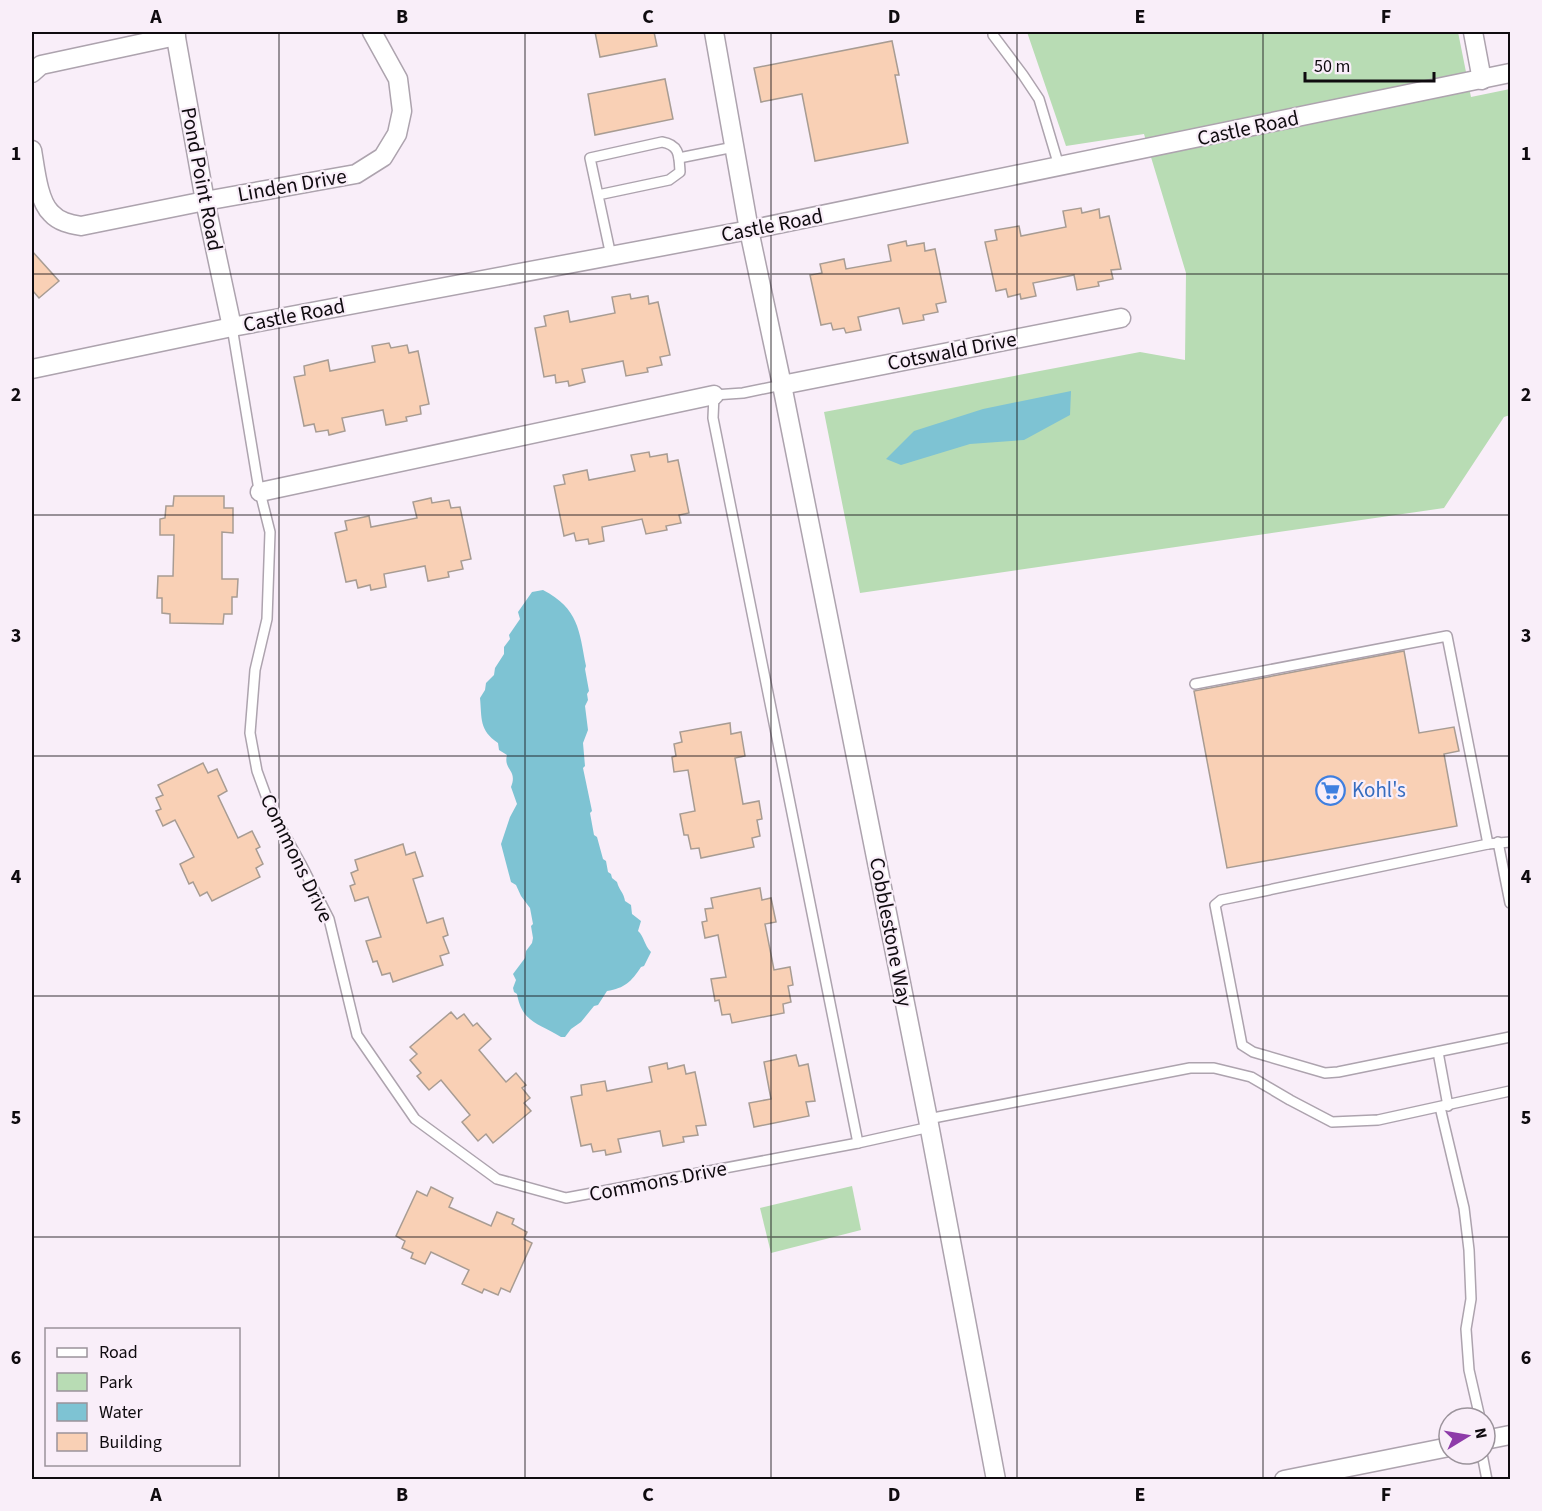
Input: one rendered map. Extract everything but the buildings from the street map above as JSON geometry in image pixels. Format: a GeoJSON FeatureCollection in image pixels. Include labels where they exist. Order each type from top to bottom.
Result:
{"type":"FeatureCollection","features":[{"type":"Feature","properties":{"kind":"street","name":"Linden Drive"},"geometry":{"type":"LineString","coordinates":[[32,150],[42,197],[50,213],[63,222],[81,226],[356,174],[383,157],[397,134],[402,111],[398,79],[372,32]]}},
{"type":"Feature","properties":{"kind":"street","name":"Cobblestone Way"},"geometry":{"type":"LineString","coordinates":[[714,32],[749,230],[929,1123],[996,1479]]}},
{"type":"Feature","properties":{"kind":"street"},"geometry":{"type":"LineString","coordinates":[[1473,32],[1482,80]]}},
{"type":"Feature","properties":{"kind":"street","name":"Pond Point Road"},"geometry":{"type":"LineString","coordinates":[[176,34],[205,201],[232,327]]}},
{"type":"Feature","properties":{"kind":"street"},"geometry":{"type":"LineString","coordinates":[[32,73],[41,65],[176,34]]}},
{"type":"Feature","properties":{"kind":"street","name":"Castle Road"},"geometry":{"type":"LineString","coordinates":[[32,369],[232,327],[749,230],[1510,74]]}},
{"type":"Feature","properties":{"kind":"street","name":"Cotswald Drive"},"geometry":{"type":"LineString","coordinates":[[782,385],[1121,318]]}},
{"type":"Feature","properties":{"kind":"street"},"geometry":{"type":"LineString","coordinates":[[260,492],[714,395]]}},
{"type":"Feature","properties":{"kind":"street"},"geometry":{"type":"LineString","coordinates":[[1284,1479],[1437,1449]]}},
{"type":"Feature","properties":{"kind":"lane"},"geometry":{"type":"LineString","coordinates":[[993,34],[1039,99],[1059,166]]}},
{"type":"Feature","properties":{"kind":"lane"},"geometry":{"type":"LineString","coordinates":[[598,195],[669,180],[680,171],[677,150],[670,144],[662,142],[590,158],[610,256]]}},
{"type":"Feature","properties":{"kind":"lane"},"geometry":{"type":"LineString","coordinates":[[679,158],[734,147]]}},
{"type":"Feature","properties":{"kind":"lane","name":"Commons Drive"},"geometry":{"type":"LineString","coordinates":[[232,327],[260,492],[270,532],[267,619],[255,670],[250,733],[257,771],[272,812],[329,919],[357,1035],[415,1119],[496,1179],[566,1198],[858,1143],[929,1123],[1190,1068],[1214,1068],[1251,1077],[1332,1122],[1377,1120],[1510,1091]]}},
{"type":"Feature","properties":{"kind":"lane"},"geometry":{"type":"LineString","coordinates":[[782,385],[743,393],[714,395],[713,418],[858,1143]]}},
{"type":"Feature","properties":{"kind":"lane"},"geometry":{"type":"LineString","coordinates":[[1195,684],[1447,636],[1488,844]]}},
{"type":"Feature","properties":{"kind":"lane"},"geometry":{"type":"LineString","coordinates":[[1498,842],[1510,903]]}},
{"type":"Feature","properties":{"kind":"lane"},"geometry":{"type":"LineString","coordinates":[[1510,842],[1488,844],[1221,900],[1215,905],[1242,1045],[1252,1052],[1325,1073],[1510,1037]]}},
{"type":"Feature","properties":{"kind":"lane"},"geometry":{"type":"LineString","coordinates":[[1438,1052],[1444,1107],[1464,1208],[1469,1250],[1471,1299],[1466,1329],[1469,1370],[1477,1406]]}},
{"type":"Feature","properties":{"kind":"green space"},"geometry":{"type":"Polygon","coordinates":[[[1027,32],[1458,32],[1471,97],[1510,89],[1510,415],[1504,417],[1444,508],[860,593],[824,412],[1140,352],[1185,360],[1186,273],[1144,134],[1066,146],[1027,32]]]}},
{"type":"Feature","properties":{"kind":"green space"},"geometry":{"type":"Polygon","coordinates":[[[852,1186],[861,1230],[771,1253],[760,1208],[852,1186]]]}},
{"type":"Feature","properties":{"kind":"water"},"geometry":{"type":"Polygon","coordinates":[[[1071,391],[1070,415],[1024,440],[970,444],[901,465],[886,459],[914,431],[983,409],[1071,391]]]}},
{"type":"Feature","properties":{"kind":"water"},"geometry":{"type":"Polygon","coordinates":[[[543,590],[564,605],[571,613],[579,631],[589,691],[585,706],[588,730],[583,743],[585,766],[583,768],[592,811],[590,813],[594,835],[597,837],[608,872],[617,882],[625,901],[631,905],[632,914],[641,921],[638,931],[651,952],[644,966],[631,980],[623,986],[607,991],[598,1005],[594,1006],[565,1037],[561,1037],[527,1017],[514,992],[516,980],[513,974],[525,958],[526,951],[532,943],[531,926],[533,924],[530,908],[516,885],[511,882],[501,844],[517,804],[511,787],[513,777],[507,764],[507,755],[499,750],[498,743],[484,729],[480,698],[486,683],[494,675],[495,668],[504,654],[504,647],[510,639],[509,635],[520,619],[518,612],[532,592],[543,590]]]}},
{"type":"Feature","properties":{"kind":"place","name":"Kohl's"},"geometry":{"type":"Point","coordinates":[1331,790]}}]}
